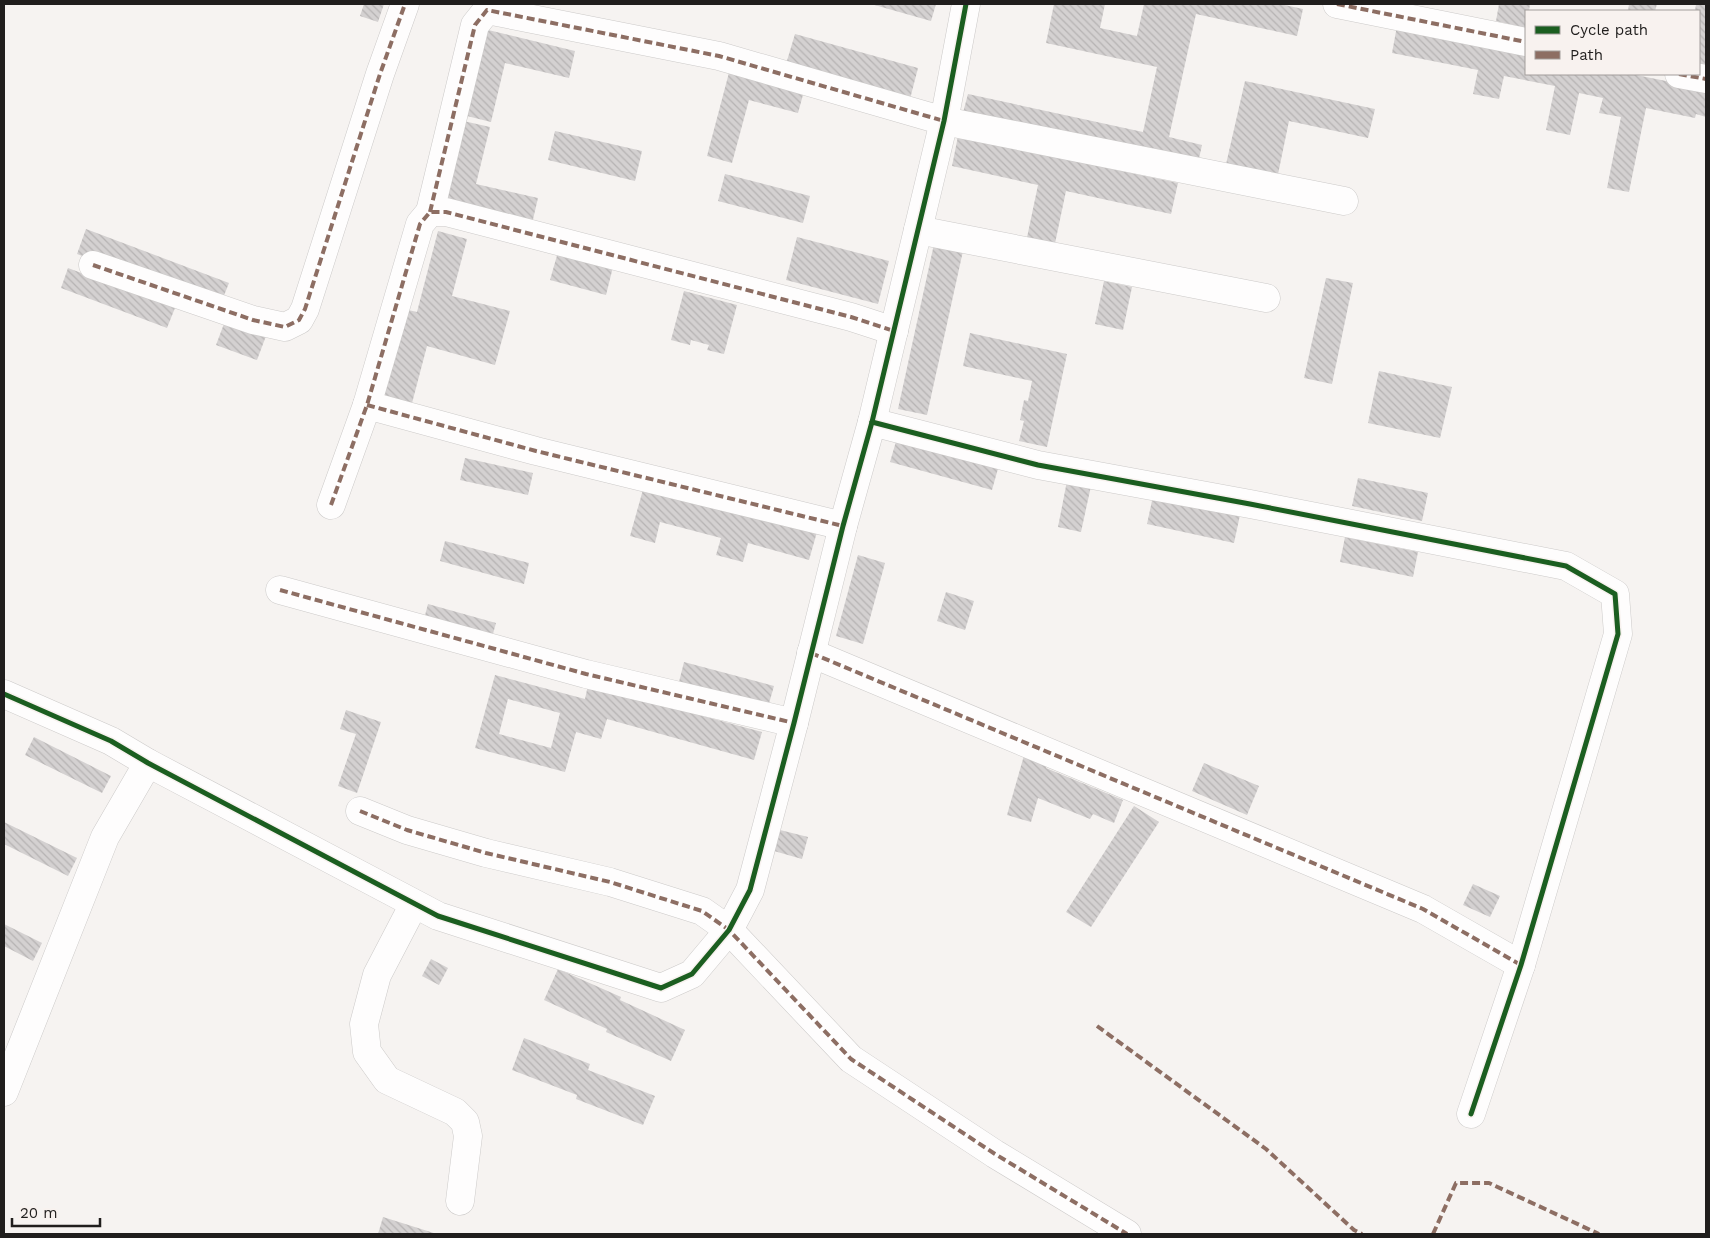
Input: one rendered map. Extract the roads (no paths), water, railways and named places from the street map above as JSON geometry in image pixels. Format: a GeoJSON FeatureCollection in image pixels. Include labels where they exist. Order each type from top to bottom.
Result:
{"type":"FeatureCollection","features":[{"type":"Feature","properties":{"kind":"street"},"geometry":{"type":"LineString","coordinates":[[93,265],[253,320],[284,326],[299,320],[305,309],[380,74],[405,4]]}},
{"type":"Feature","properties":{"kind":"street"},"geometry":{"type":"LineString","coordinates":[[4,694],[111,741],[148,763],[438,916],[661,988],[692,974],[729,930],[750,890],[843,526],[872,422],[944,121],[966,4]]}},
{"type":"Feature","properties":{"kind":"street"},"geometry":{"type":"LineString","coordinates":[[1337,4],[1525,42]]}},
{"type":"Feature","properties":{"kind":"street"},"geometry":{"type":"LineString","coordinates":[[331,505],[367,404],[420,224],[430,212],[476,25],[487,10],[719,56],[944,121],[1344,201]]}},
{"type":"Feature","properties":{"kind":"street"},"geometry":{"type":"LineString","coordinates":[[1684,75],[1706,79]]}},
{"type":"Feature","properties":{"kind":"street"},"geometry":{"type":"LineString","coordinates":[[430,212],[446,212],[546,237],[851,317],[894,331]]}},
{"type":"Feature","properties":{"kind":"street"},"geometry":{"type":"LineString","coordinates":[[918,230],[1266,298]]}},
{"type":"Feature","properties":{"kind":"street"},"geometry":{"type":"LineString","coordinates":[[367,404],[536,451],[843,526]]}},
{"type":"Feature","properties":{"kind":"street"},"geometry":{"type":"LineString","coordinates":[[872,422],[1038,465],[1250,504],[1566,566],[1615,594],[1618,634],[1521,965],[1471,1114]]}},
{"type":"Feature","properties":{"kind":"street"},"geometry":{"type":"LineString","coordinates":[[280,590],[586,674],[794,723]]}},
{"type":"Feature","properties":{"kind":"street"},"geometry":{"type":"LineString","coordinates":[[811,653],[1423,909],[1521,965]]}},
{"type":"Feature","properties":{"kind":"street"},"geometry":{"type":"LineString","coordinates":[[4,1092],[105,837],[148,763]]}},
{"type":"Feature","properties":{"kind":"street"},"geometry":{"type":"LineString","coordinates":[[360,811],[407,830],[486,853],[610,882],[702,911],[729,930],[851,1059],[995,1154],[1128,1234]]}},
{"type":"Feature","properties":{"kind":"street"},"geometry":{"type":"LineString","coordinates":[[414,904],[377,975],[364,1024],[367,1052],[387,1080],[455,1112],[465,1122],[468,1136],[460,1201]]}}]}
